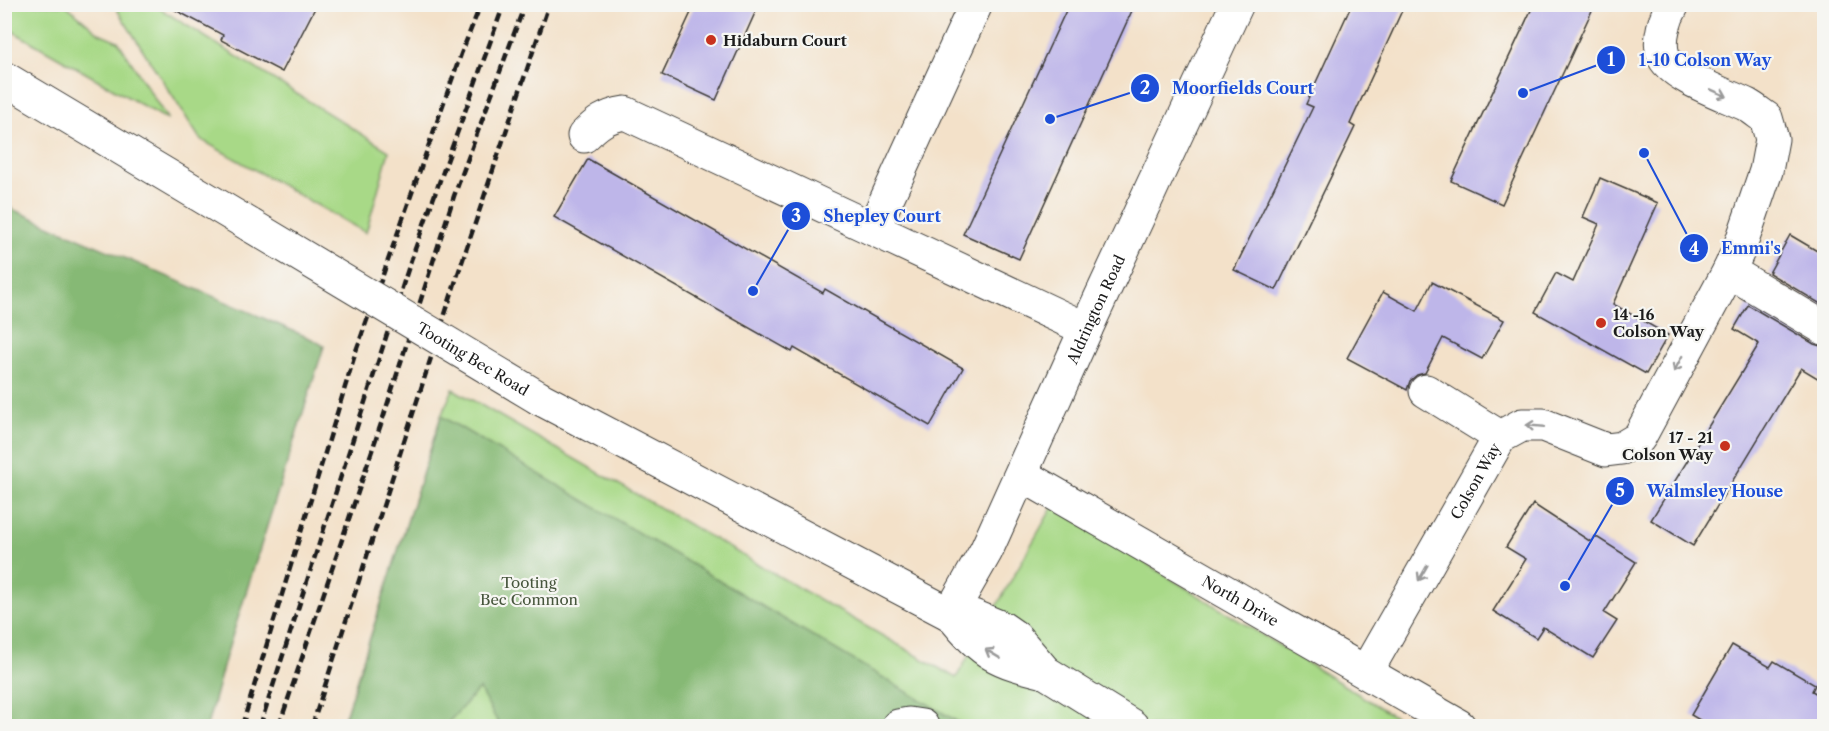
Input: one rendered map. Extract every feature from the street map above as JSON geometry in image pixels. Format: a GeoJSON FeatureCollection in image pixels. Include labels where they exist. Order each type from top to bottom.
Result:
{"type":"FeatureCollection","features":[{"type":"Feature","properties":{"kind":"main road"},"geometry":{"type":"LineString","coordinates":[[873,229],[976,4]]}},
{"type":"Feature","properties":{"kind":"main road","name":"Aldrington Road"},"geometry":{"type":"LineString","coordinates":[[951,615],[986,551],[1237,4]]}},
{"type":"Feature","properties":{"kind":"main road","name":"Colson Way"},"geometry":{"type":"LineString","coordinates":[[1366,672],[1500,437],[1522,425],[1543,425],[1606,450],[1622,448],[1639,438],[1730,271],[1766,171],[1772,140],[1766,118],[1748,106],[1676,70],[1663,56],[1662,35],[1673,4]]}},
{"type":"Feature","properties":{"kind":"main road","name":"Tooting Bec Road"},"geometry":{"type":"LineString","coordinates":[[4,78],[539,398],[951,615],[973,616],[1002,628],[1015,638],[1046,672],[1114,722]]}},
{"type":"Feature","properties":{"kind":"main road"},"geometry":{"type":"LineString","coordinates":[[584,136],[597,122],[609,116],[625,113],[1086,330]]}},
{"type":"Feature","properties":{"kind":"main road"},"geometry":{"type":"LineString","coordinates":[[1730,271],[1824,328]]}},
{"type":"Feature","properties":{"kind":"main road"},"geometry":{"type":"LineString","coordinates":[[1426,391],[1500,437]]}},
{"type":"Feature","properties":{"kind":"main road","name":"North Drive"},"geometry":{"type":"LineString","coordinates":[[1022,474],[1459,726]]}},
{"type":"Feature","properties":{"kind":"main road"},"geometry":{"type":"LineString","coordinates":[[898,726],[909,724],[922,726]]}},
{"type":"Feature","properties":{"kind":"green space"},"geometry":{"type":"Polygon","coordinates":[[[5,4],[66,5],[99,33],[118,41],[168,120],[5,27],[5,4]]]}},
{"type":"Feature","properties":{"kind":"green space"},"geometry":{"type":"Polygon","coordinates":[[[114,5],[154,5],[389,151],[366,233],[200,139],[114,5]]]}},
{"type":"Feature","properties":{"kind":"green space"},"geometry":{"type":"Polygon","coordinates":[[[5,206],[324,346],[226,656],[207,726],[5,726],[5,206]]]}},
{"type":"Feature","properties":{"kind":"green space","name":"Tooting Bec Common"},"geometry":{"type":"Polygon","coordinates":[[[453,389],[956,678],[1053,506],[1410,726],[342,726],[441,416],[453,389]]]}},
{"type":"Feature","properties":{"kind":"green space"},"geometry":{"type":"Polygon","coordinates":[[[441,416],[965,726],[500,726],[479,689],[445,726],[342,726],[441,416]]]}},
{"type":"Feature","properties":{"kind":"building"},"geometry":{"type":"Polygon","coordinates":[[[164,4],[317,4],[282,72],[221,40],[223,35],[164,4]]]}},
{"type":"Feature","properties":{"kind":"building","name":"Hidaburn Court"},"geometry":{"type":"Polygon","coordinates":[[[695,4],[759,4],[716,100],[662,75],[695,4]]]}},
{"type":"Feature","properties":{"kind":"building"},"geometry":{"type":"Polygon","coordinates":[[[1069,4],[1135,4],[1019,259],[963,234],[1069,4]]]}},
{"type":"Feature","properties":{"kind":"building"},"geometry":{"type":"Polygon","coordinates":[[[1352,4],[1405,4],[1350,124],[1355,127],[1276,290],[1234,270],[1313,107],[1306,104],[1352,4]]]}},
{"type":"Feature","properties":{"kind":"building"},"geometry":{"type":"Polygon","coordinates":[[[1534,4],[1595,4],[1502,204],[1451,181],[1534,4]]]}},
{"type":"Feature","properties":{"kind":"building"},"geometry":{"type":"Polygon","coordinates":[[[588,159],[823,293],[825,289],[963,368],[930,426],[794,348],[792,352],[554,217],[588,159]]]}},
{"type":"Feature","properties":{"kind":"building"},"geometry":{"type":"Polygon","coordinates":[[[1600,178],[1658,203],[1613,304],[1668,335],[1646,374],[1535,312],[1556,273],[1573,282],[1599,224],[1583,217],[1600,178]]]}},
{"type":"Feature","properties":{"kind":"building"},"geometry":{"type":"Polygon","coordinates":[[[1790,235],[1824,255],[1824,306],[1769,273],[1790,235]]]}},
{"type":"Feature","properties":{"kind":"building"},"geometry":{"type":"Polygon","coordinates":[[[1432,282],[1504,320],[1482,359],[1443,338],[1425,373],[1417,375],[1410,381],[1407,390],[1347,358],[1383,292],[1417,311],[1432,282]]]}},
{"type":"Feature","properties":{"kind":"building","name":"17 - 21 Colson Way"},"geometry":{"type":"Polygon","coordinates":[[[1748,305],[1814,344],[1824,347],[1824,382],[1801,368],[1693,546],[1651,520],[1759,344],[1734,329],[1748,305]]]}},
{"type":"Feature","properties":{"kind":"building"},"geometry":{"type":"Polygon","coordinates":[[[1533,504],[1591,542],[1595,536],[1636,562],[1604,613],[1617,621],[1593,658],[1543,627],[1536,638],[1493,611],[1526,559],[1506,547],[1533,504]]]}},
{"type":"Feature","properties":{"kind":"building"},"geometry":{"type":"Polygon","coordinates":[[[1732,645],[1770,667],[1774,661],[1815,685],[1812,691],[1824,698],[1824,726],[1710,726],[1691,715],[1732,645]]]}},
{"type":"Feature","properties":{"kind":"railway"},"geometry":{"type":"LineString","coordinates":[[242,726],[356,351],[461,54],[481,4]]}},
{"type":"Feature","properties":{"kind":"railway"},"geometry":{"type":"LineString","coordinates":[[260,726],[411,260],[504,4]]}},
{"type":"Feature","properties":{"kind":"railway"},"geometry":{"type":"LineString","coordinates":[[279,726],[383,418],[454,196],[525,4]]}},
{"type":"Feature","properties":{"kind":"railway"},"geometry":{"type":"LineString","coordinates":[[312,726],[458,274],[549,4]]}},
{"type":"Feature","properties":{"kind":"place","name":"Hidaburn Court"},"geometry":{"type":"Point","coordinates":[711,40]}},
{"type":"Feature","properties":{"kind":"place","name":"1-10 Colson Way"},"geometry":{"type":"Point","coordinates":[1523,93]}},
{"type":"Feature","properties":{"kind":"place","name":"Moorfields Court"},"geometry":{"type":"Point","coordinates":[1050,119]}},
{"type":"Feature","properties":{"kind":"place","name":"Emmi's"},"geometry":{"type":"Point","coordinates":[1644,153]}},
{"type":"Feature","properties":{"kind":"place","name":"Shepley Court"},"geometry":{"type":"Point","coordinates":[753,291]}},
{"type":"Feature","properties":{"kind":"place","name":"14 -16 Colson Way"},"geometry":{"type":"Point","coordinates":[1601,323]}},
{"type":"Feature","properties":{"kind":"place","name":"17 - 21 Colson Way"},"geometry":{"type":"Point","coordinates":[1725,446]}},
{"type":"Feature","properties":{"kind":"place","name":"Walmsley House"},"geometry":{"type":"Point","coordinates":[1565,586]}}]}
